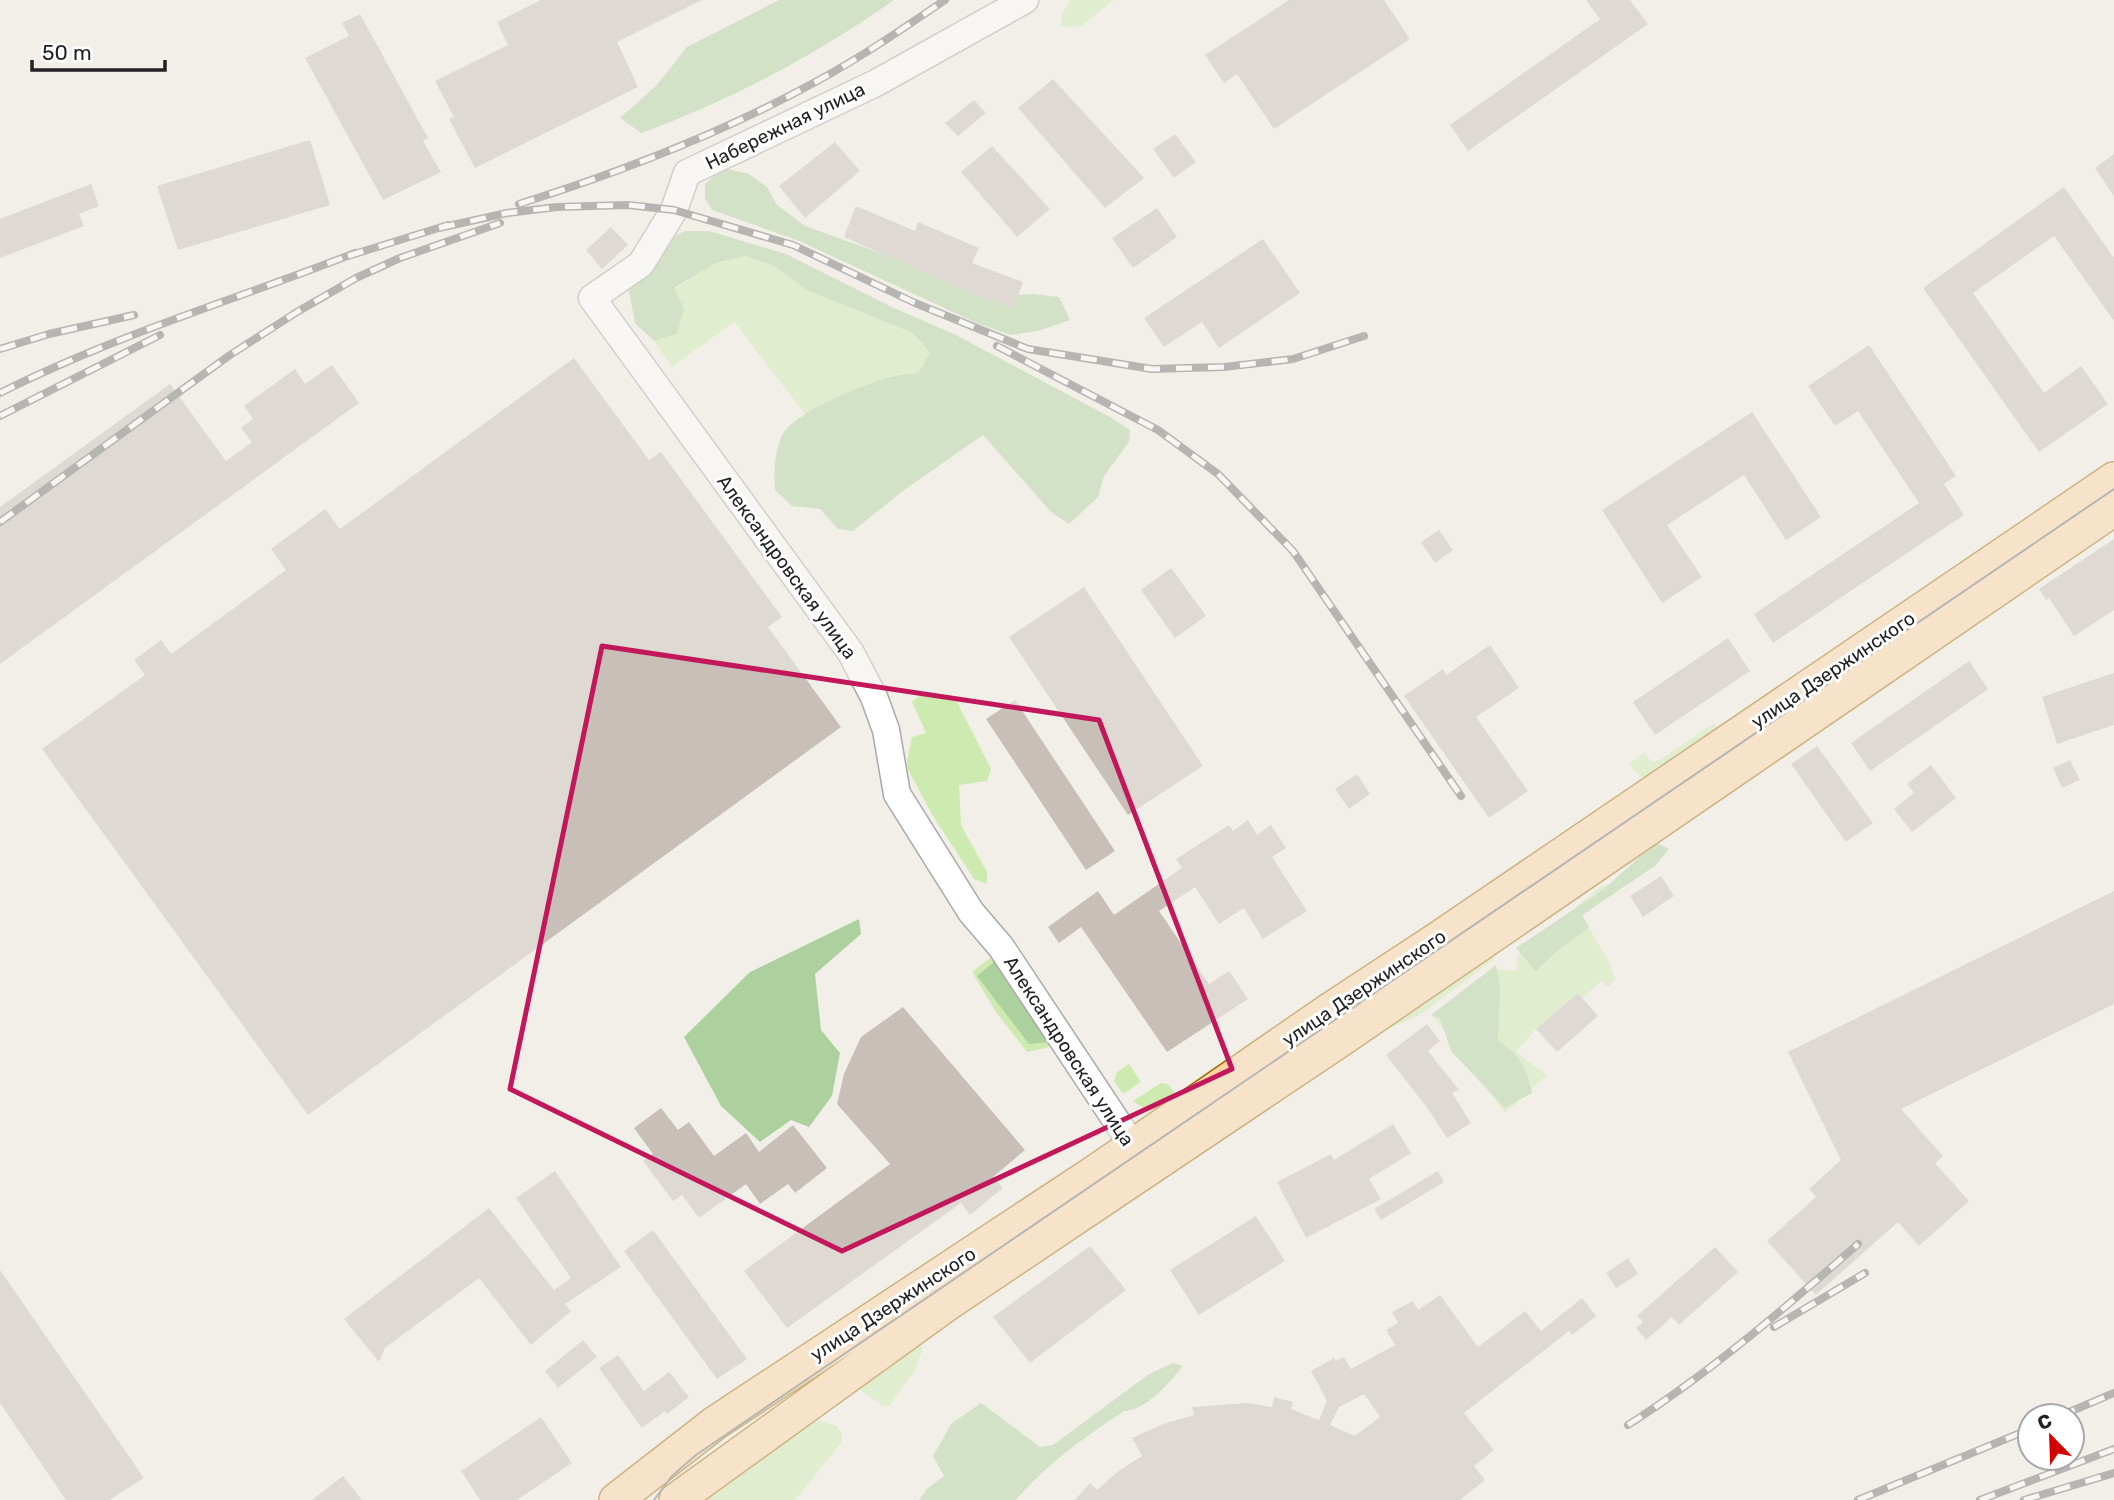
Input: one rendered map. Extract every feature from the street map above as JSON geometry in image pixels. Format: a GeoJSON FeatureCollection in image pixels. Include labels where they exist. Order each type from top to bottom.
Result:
{"type":"FeatureCollection","features":[{"type":"Feature","properties":{"kind":"main road","name":"улица Дзержинского"},"geometry":{"type":"LineString","coordinates":[[676,1500],[950,1302],[1141,1158],[1328,1011],[2114,479]]}},
{"type":"Feature","properties":{"kind":"main road","name":"улица Дзержинского"},"geometry":{"type":"LineString","coordinates":[[616,1500],[725,1416],[1141,1158],[2114,509]]}},
{"type":"Feature","properties":{"kind":"street","name":"Набережная улица"},"geometry":{"type":"LineString","coordinates":[[592,298],[641,264],[674,210],[687,173],[876,83],[1025,0]]}},
{"type":"Feature","properties":{"kind":"street","name":"Александровская улица"},"geometry":{"type":"LineString","coordinates":[[592,298],[851,653],[874,697],[886,730],[897,794],[971,912],[1001,947],[1141,1158]]}},
{"type":"Feature","properties":{"kind":"highlighted area"},"geometry":{"type":"Polygon","coordinates":[[[602,646],[1099,720],[1232,1069],[842,1251],[510,1089],[602,646]]]}},
{"type":"Feature","properties":{"kind":"green space"},"geometry":{"type":"Polygon","coordinates":[[[779,0],[894,0],[803,58],[708,106],[641,133],[620,118],[656,86],[687,47],[779,0]]]}},
{"type":"Feature","properties":{"kind":"green space"},"geometry":{"type":"Polygon","coordinates":[[[1070,0],[1114,0],[1081,26],[1060,27],[1063,12],[1070,0]]]}},
{"type":"Feature","properties":{"kind":"green space"},"geometry":{"type":"Polygon","coordinates":[[[723,168],[749,174],[768,188],[776,204],[805,226],[999,296],[1032,294],[1059,297],[1070,320],[1038,331],[1011,335],[979,324],[797,240],[712,210],[705,198],[705,184],[723,168]]]}},
{"type":"Feature","properties":{"kind":"green space"},"geometry":{"type":"Polygon","coordinates":[[[685,231],[709,231],[786,254],[892,307],[956,335],[1110,417],[1130,430],[1129,442],[1104,476],[1098,497],[1069,524],[1051,512],[983,435],[904,490],[853,531],[838,529],[820,509],[792,506],[775,490],[775,463],[782,436],[800,418],[848,392],[894,376],[918,373],[930,353],[913,333],[809,291],[774,266],[745,256],[716,263],[674,288],[684,309],[677,334],[654,341],[635,323],[629,291],[650,269],[669,239],[685,231]]]}},
{"type":"Feature","properties":{"kind":"green space"},"geometry":{"type":"Polygon","coordinates":[[[745,256],[774,266],[809,291],[913,333],[930,353],[918,373],[888,379],[860,389],[805,414],[734,322],[672,367],[654,341],[677,334],[674,289],[716,263],[745,256]]]}},
{"type":"Feature","properties":{"kind":"green space"},"geometry":{"type":"Polygon","coordinates":[[[924,692],[957,702],[991,769],[987,781],[959,785],[961,825],[987,872],[987,884],[974,879],[933,816],[906,766],[912,737],[926,733],[912,702],[924,692]]]}},
{"type":"Feature","properties":{"kind":"green space"},"geometry":{"type":"Polygon","coordinates":[[[1714,723],[1719,730],[1653,776],[1640,777],[1629,764],[1644,753],[1652,762],[1661,759],[1714,723]]]}},
{"type":"Feature","properties":{"kind":"green space"},"geometry":{"type":"Polygon","coordinates":[[[1656,842],[1669,849],[1655,866],[1582,915],[1589,927],[1536,971],[1516,948],[1604,889],[1656,842]]]}},
{"type":"Feature","properties":{"kind":"green space"},"geometry":{"type":"Polygon","coordinates":[[[1603,885],[1617,890],[1582,916],[1609,962],[1615,979],[1608,987],[1601,981],[1583,998],[1578,993],[1536,1029],[1516,1052],[1547,1075],[1505,1113],[1432,1015],[1496,969],[1517,971],[1517,956],[1603,885]]]}},
{"type":"Feature","properties":{"kind":"green space"},"geometry":{"type":"Polygon","coordinates":[[[859,919],[861,934],[815,974],[821,1030],[840,1053],[832,1096],[809,1127],[791,1120],[760,1142],[721,1106],[684,1037],[750,972],[859,919]]]}},
{"type":"Feature","properties":{"kind":"green space"},"geometry":{"type":"Polygon","coordinates":[[[1492,951],[1494,959],[1423,1013],[1371,1037],[1492,951]]]}},
{"type":"Feature","properties":{"kind":"green space"},"geometry":{"type":"Polygon","coordinates":[[[998,952],[1053,1043],[1050,1047],[1027,1052],[996,1012],[972,972],[998,952]]]}},
{"type":"Feature","properties":{"kind":"green space"},"geometry":{"type":"Polygon","coordinates":[[[999,958],[1050,1042],[1029,1044],[977,976],[999,958]]]}},
{"type":"Feature","properties":{"kind":"green space"},"geometry":{"type":"Polygon","coordinates":[[[1496,965],[1500,988],[1498,1040],[1521,1062],[1532,1093],[1505,1108],[1451,1051],[1440,1018],[1431,1015],[1496,965]]]}},
{"type":"Feature","properties":{"kind":"green space"},"geometry":{"type":"Polygon","coordinates":[[[1129,1064],[1141,1082],[1123,1094],[1114,1081],[1117,1072],[1129,1064]]]}},
{"type":"Feature","properties":{"kind":"green space"},"geometry":{"type":"Polygon","coordinates":[[[1161,1083],[1168,1084],[1180,1101],[1156,1111],[1146,1109],[1133,1101],[1161,1083]]]}},
{"type":"Feature","properties":{"kind":"green space"},"geometry":{"type":"Polygon","coordinates":[[[920,1342],[923,1348],[914,1372],[889,1406],[883,1406],[857,1388],[920,1342]]]}},
{"type":"Feature","properties":{"kind":"green space"},"geometry":{"type":"Polygon","coordinates":[[[1173,1363],[1183,1366],[1149,1401],[1124,1411],[1080,1441],[1041,1474],[1016,1500],[919,1500],[927,1489],[944,1476],[933,1456],[951,1424],[981,1403],[1040,1447],[1053,1445],[1149,1374],[1173,1363]]]}},
{"type":"Feature","properties":{"kind":"green space"},"geometry":{"type":"Polygon","coordinates":[[[820,1420],[837,1426],[842,1434],[841,1443],[795,1500],[703,1500],[811,1422],[820,1420]]]}},
{"type":"Feature","properties":{"kind":"building"},"geometry":{"type":"Polygon","coordinates":[[[541,0],[702,0],[617,42],[638,87],[475,168],[449,119],[454,117],[435,81],[508,45],[497,22],[541,0]]]}},
{"type":"Feature","properties":{"kind":"building"},"geometry":{"type":"Polygon","coordinates":[[[1289,0],[1384,0],[1410,39],[1274,129],[1237,74],[1224,83],[1205,55],[1289,0]]]}},
{"type":"Feature","properties":{"kind":"building"},"geometry":{"type":"Polygon","coordinates":[[[1586,0],[1630,0],[1648,24],[1468,151],[1450,125],[1600,19],[1586,0]]]}},
{"type":"Feature","properties":{"kind":"building"},"geometry":{"type":"Polygon","coordinates":[[[360,14],[428,138],[423,141],[441,172],[383,200],[305,58],[349,36],[342,23],[360,14]]]}},
{"type":"Feature","properties":{"kind":"building"},"geometry":{"type":"Polygon","coordinates":[[[1053,79],[1144,178],[1105,208],[1018,108],[1053,79]]]}},
{"type":"Feature","properties":{"kind":"building"},"geometry":{"type":"Polygon","coordinates":[[[974,100],[986,113],[958,136],[945,123],[974,100]]]}},
{"type":"Feature","properties":{"kind":"building"},"geometry":{"type":"Polygon","coordinates":[[[1175,134],[1196,162],[1174,178],[1153,149],[1175,134]]]}},
{"type":"Feature","properties":{"kind":"building"},"geometry":{"type":"Polygon","coordinates":[[[310,140],[330,205],[178,250],[157,186],[310,140]]]}},
{"type":"Feature","properties":{"kind":"building"},"geometry":{"type":"Polygon","coordinates":[[[835,142],[860,171],[805,218],[779,186],[835,142]]]}},
{"type":"Feature","properties":{"kind":"building"},"geometry":{"type":"Polygon","coordinates":[[[992,146],[1050,209],[1017,237],[961,172],[992,146]]]}},
{"type":"Feature","properties":{"kind":"building"},"geometry":{"type":"Polygon","coordinates":[[[2114,154],[2114,196],[2095,168],[2114,154]]]}},
{"type":"Feature","properties":{"kind":"building"},"geometry":{"type":"Polygon","coordinates":[[[91,184],[99,206],[79,214],[84,226],[0,258],[0,219],[91,184]]]}},
{"type":"Feature","properties":{"kind":"building"},"geometry":{"type":"Polygon","coordinates":[[[2064,187],[2114,258],[2114,321],[2054,236],[1973,293],[2044,393],[2081,366],[2108,404],[2039,452],[1923,288],[2064,187]]]}},
{"type":"Feature","properties":{"kind":"building"},"geometry":{"type":"Polygon","coordinates":[[[856,206],[915,231],[918,222],[979,248],[972,263],[1023,282],[1013,309],[844,237],[856,206]]]}},
{"type":"Feature","properties":{"kind":"building"},"geometry":{"type":"Polygon","coordinates":[[[1157,208],[1177,237],[1133,268],[1112,238],[1157,208]]]}},
{"type":"Feature","properties":{"kind":"building"},"geometry":{"type":"Polygon","coordinates":[[[611,227],[628,245],[602,269],[586,250],[611,227]]]}},
{"type":"Feature","properties":{"kind":"building"},"geometry":{"type":"Polygon","coordinates":[[[1263,239],[1300,293],[1219,348],[1202,322],[1164,347],[1144,318],[1263,239]]]}},
{"type":"Feature","properties":{"kind":"building"},"geometry":{"type":"Polygon","coordinates":[[[1869,345],[1956,476],[1944,484],[1964,515],[1773,643],[1754,614],[1919,503],[1858,411],[1835,426],[1808,386],[1869,345]]]}},
{"type":"Feature","properties":{"kind":"building"},"geometry":{"type":"Polygon","coordinates":[[[574,358],[649,460],[661,452],[782,617],[768,627],[841,727],[308,1115],[42,749],[145,675],[134,660],[161,640],[171,654],[286,570],[271,549],[325,509],[340,529],[574,358]]]}},
{"type":"Feature","properties":{"kind":"building"},"geometry":{"type":"Polygon","coordinates":[[[332,365],[359,403],[0,664],[0,507],[170,384],[226,461],[252,442],[241,428],[253,419],[244,406],[295,369],[305,384],[332,365]]]}},
{"type":"Feature","properties":{"kind":"building"},"geometry":{"type":"Polygon","coordinates":[[[1752,412],[1821,517],[1786,540],[1744,475],[1667,525],[1702,577],[1662,603],[1602,510],[1752,412]]]}},
{"type":"Feature","properties":{"kind":"building"},"geometry":{"type":"Polygon","coordinates":[[[1439,530],[1453,550],[1435,563],[1421,542],[1439,530]]]}},
{"type":"Feature","properties":{"kind":"building"},"geometry":{"type":"Polygon","coordinates":[[[2114,539],[2114,610],[2074,636],[2049,598],[2046,600],[2039,589],[2114,539]]]}},
{"type":"Feature","properties":{"kind":"building"},"geometry":{"type":"Polygon","coordinates":[[[1171,568],[1206,616],[1175,638],[1141,590],[1171,568]]]}},
{"type":"Feature","properties":{"kind":"building"},"geometry":{"type":"Polygon","coordinates":[[[1084,587],[1203,766],[1128,815],[1009,637],[1084,587]]]}},
{"type":"Feature","properties":{"kind":"building"},"geometry":{"type":"Polygon","coordinates":[[[1728,638],[1750,671],[1655,735],[1633,702],[1728,638]]]}},
{"type":"Feature","properties":{"kind":"building"},"geometry":{"type":"Polygon","coordinates":[[[1490,645],[1519,688],[1476,717],[1528,791],[1489,818],[1404,696],[1443,669],[1446,675],[1490,645]]]}},
{"type":"Feature","properties":{"kind":"building"},"geometry":{"type":"Polygon","coordinates":[[[1969,661],[1988,689],[1870,771],[1851,743],[1969,661]]]}},
{"type":"Feature","properties":{"kind":"building"},"geometry":{"type":"Polygon","coordinates":[[[2114,673],[2114,725],[2057,744],[2042,697],[2114,673]]]}},
{"type":"Feature","properties":{"kind":"building"},"geometry":{"type":"Polygon","coordinates":[[[1015,700],[1115,851],[1086,870],[986,719],[1015,700]]]}},
{"type":"Feature","properties":{"kind":"building"},"geometry":{"type":"Polygon","coordinates":[[[1817,746],[1873,823],[1846,842],[1791,764],[1817,746]]]}},
{"type":"Feature","properties":{"kind":"building"},"geometry":{"type":"Polygon","coordinates":[[[2070,760],[2080,780],[2062,788],[2053,768],[2070,760]]]}},
{"type":"Feature","properties":{"kind":"building"},"geometry":{"type":"Polygon","coordinates":[[[1931,765],[1956,798],[1912,832],[1894,809],[1914,793],[1907,784],[1931,765]]]}},
{"type":"Feature","properties":{"kind":"building"},"geometry":{"type":"Polygon","coordinates":[[[1357,774],[1370,794],[1349,809],[1335,789],[1357,774]]]}},
{"type":"Feature","properties":{"kind":"building"},"geometry":{"type":"Polygon","coordinates":[[[1248,820],[1257,835],[1271,825],[1286,848],[1272,857],[1307,911],[1263,939],[1244,908],[1219,924],[1195,887],[1159,911],[1209,984],[1229,971],[1248,999],[1167,1052],[1081,927],[1059,943],[1048,927],[1098,891],[1114,915],[1182,868],[1176,859],[1229,825],[1233,831],[1248,820]]]}},
{"type":"Feature","properties":{"kind":"building"},"geometry":{"type":"Polygon","coordinates":[[[1661,876],[1674,896],[1643,917],[1630,896],[1661,876]]]}},
{"type":"Feature","properties":{"kind":"building"},"geometry":{"type":"Polygon","coordinates":[[[2114,891],[2114,1004],[1901,1109],[1943,1156],[1935,1163],[1969,1201],[1919,1246],[1898,1222],[1816,1295],[1767,1241],[1816,1197],[1809,1189],[1841,1160],[1788,1052],[2114,891]]]}},
{"type":"Feature","properties":{"kind":"building"},"geometry":{"type":"Polygon","coordinates":[[[1578,993],[1598,1016],[1557,1052],[1536,1029],[1578,993]]]}},
{"type":"Feature","properties":{"kind":"building"},"geometry":{"type":"Polygon","coordinates":[[[903,1007],[1025,1150],[993,1177],[1003,1188],[970,1215],[961,1203],[787,1328],[744,1271],[890,1164],[837,1104],[844,1074],[861,1037],[903,1007]]]}},
{"type":"Feature","properties":{"kind":"building"},"geometry":{"type":"Polygon","coordinates":[[[1427,1024],[1440,1041],[1428,1051],[1459,1090],[1452,1093],[1471,1123],[1447,1138],[1386,1055],[1427,1024]]]}},
{"type":"Feature","properties":{"kind":"building"},"geometry":{"type":"Polygon","coordinates":[[[661,1108],[678,1130],[689,1122],[714,1156],[746,1133],[759,1152],[793,1125],[827,1168],[795,1193],[788,1184],[760,1204],[746,1184],[699,1218],[682,1195],[673,1201],[643,1161],[653,1154],[634,1128],[661,1108]]]}},
{"type":"Feature","properties":{"kind":"building"},"geometry":{"type":"Polygon","coordinates":[[[1393,1124],[1411,1153],[1369,1179],[1381,1199],[1306,1238],[1277,1182],[1331,1154],[1334,1160],[1393,1124]]]}},
{"type":"Feature","properties":{"kind":"building"},"geometry":{"type":"Polygon","coordinates":[[[555,1171],[621,1267],[565,1304],[571,1311],[531,1345],[479,1278],[385,1348],[379,1362],[344,1319],[489,1208],[554,1290],[571,1278],[516,1198],[555,1171]]]}},
{"type":"Feature","properties":{"kind":"building"},"geometry":{"type":"Polygon","coordinates":[[[1438,1171],[1444,1182],[1381,1220],[1374,1209],[1438,1171]]]}},
{"type":"Feature","properties":{"kind":"building"},"geometry":{"type":"Polygon","coordinates":[[[1256,1216],[1285,1261],[1199,1315],[1170,1270],[1256,1216]]]}},
{"type":"Feature","properties":{"kind":"building"},"geometry":{"type":"Polygon","coordinates":[[[653,1230],[747,1359],[717,1379],[624,1251],[653,1230]]]}},
{"type":"Feature","properties":{"kind":"building"},"geometry":{"type":"Polygon","coordinates":[[[1090,1246],[1126,1290],[1030,1363],[993,1317],[1090,1246]]]}},
{"type":"Feature","properties":{"kind":"building"},"geometry":{"type":"Polygon","coordinates":[[[1715,1247],[1738,1272],[1679,1325],[1672,1317],[1646,1340],[1636,1328],[1643,1322],[1637,1316],[1715,1247]]]}},
{"type":"Feature","properties":{"kind":"building"},"geometry":{"type":"Polygon","coordinates":[[[1628,1258],[1638,1274],[1616,1288],[1606,1273],[1628,1258]]]}},
{"type":"Feature","properties":{"kind":"building"},"geometry":{"type":"Polygon","coordinates":[[[0,1270],[144,1478],[109,1500],[66,1500],[0,1403],[0,1270]]]}},
{"type":"Feature","properties":{"kind":"building"},"geometry":{"type":"Polygon","coordinates":[[[1440,1295],[1478,1347],[1525,1311],[1541,1331],[1582,1298],[1596,1316],[1572,1335],[1569,1331],[1464,1413],[1494,1450],[1474,1466],[1485,1480],[1460,1500],[1075,1500],[1090,1483],[1097,1490],[1142,1456],[1132,1438],[1163,1424],[1194,1415],[1192,1407],[1248,1403],[1272,1407],[1274,1397],[1293,1402],[1291,1409],[1319,1420],[1327,1401],[1311,1371],[1334,1358],[1336,1361],[1344,1357],[1351,1369],[1395,1345],[1386,1330],[1398,1323],[1392,1312],[1413,1301],[1418,1310],[1440,1295]],[[1364,1394],[1339,1407],[1330,1425],[1355,1436],[1380,1417],[1364,1394]]]}},
{"type":"Feature","properties":{"kind":"building"},"geometry":{"type":"Polygon","coordinates":[[[583,1340],[597,1357],[558,1388],[545,1371],[583,1340]]]}},
{"type":"Feature","properties":{"kind":"building"},"geometry":{"type":"Polygon","coordinates":[[[618,1355],[644,1391],[669,1372],[689,1397],[642,1428],[599,1368],[618,1355]]]}},
{"type":"Feature","properties":{"kind":"building"},"geometry":{"type":"Polygon","coordinates":[[[541,1417],[572,1463],[517,1500],[480,1500],[461,1471],[541,1417]]]}},
{"type":"Feature","properties":{"kind":"building"},"geometry":{"type":"Polygon","coordinates":[[[343,1476],[362,1500],[312,1500],[343,1476]]]}},
{"type":"Feature","properties":{"kind":"tram line"},"geometry":{"type":"LineString","coordinates":[[654,1500],[672,1476],[696,1455],[2114,489]]}},
{"type":"Feature","properties":{"kind":"railway"},"geometry":{"type":"LineString","coordinates":[[519,204],[634,164],[747,117],[835,71],[945,0]]}},
{"type":"Feature","properties":{"kind":"railway"},"geometry":{"type":"LineString","coordinates":[[439,228],[507,213],[557,207],[628,205],[674,210],[793,245],[915,303],[1028,349],[1152,369],[1224,367],[1293,359],[1364,336]]}},
{"type":"Feature","properties":{"kind":"railway"},"geometry":{"type":"LineString","coordinates":[[0,522],[230,355],[297,312],[356,278],[400,258],[500,223]]}},
{"type":"Feature","properties":{"kind":"railway"},"geometry":{"type":"LineString","coordinates":[[348,256],[448,225]]}},
{"type":"Feature","properties":{"kind":"railway"},"geometry":{"type":"LineString","coordinates":[[0,393],[131,336],[355,253]]}},
{"type":"Feature","properties":{"kind":"railway"},"geometry":{"type":"LineString","coordinates":[[0,349],[49,334],[134,315]]}},
{"type":"Feature","properties":{"kind":"railway"},"geometry":{"type":"LineString","coordinates":[[0,416],[160,335]]}},
{"type":"Feature","properties":{"kind":"railway"},"geometry":{"type":"LineString","coordinates":[[997,346],[1158,430],[1218,474],[1293,551],[1461,796]]}},
{"type":"Feature","properties":{"kind":"railway"},"geometry":{"type":"LineString","coordinates":[[1628,1425],[1718,1361],[1858,1244]]}},
{"type":"Feature","properties":{"kind":"railway"},"geometry":{"type":"LineString","coordinates":[[1774,1327],[1865,1273]]}},
{"type":"Feature","properties":{"kind":"railway"},"geometry":{"type":"LineString","coordinates":[[2086,1405],[2114,1393]]}},
{"type":"Feature","properties":{"kind":"railway"},"geometry":{"type":"LineString","coordinates":[[1858,1500],[2016,1435]]}},
{"type":"Feature","properties":{"kind":"railway"},"geometry":{"type":"LineString","coordinates":[[1980,1500],[2114,1449]]}},
{"type":"Feature","properties":{"kind":"railway"},"geometry":{"type":"LineString","coordinates":[[2024,1500],[2114,1473]]}}]}
